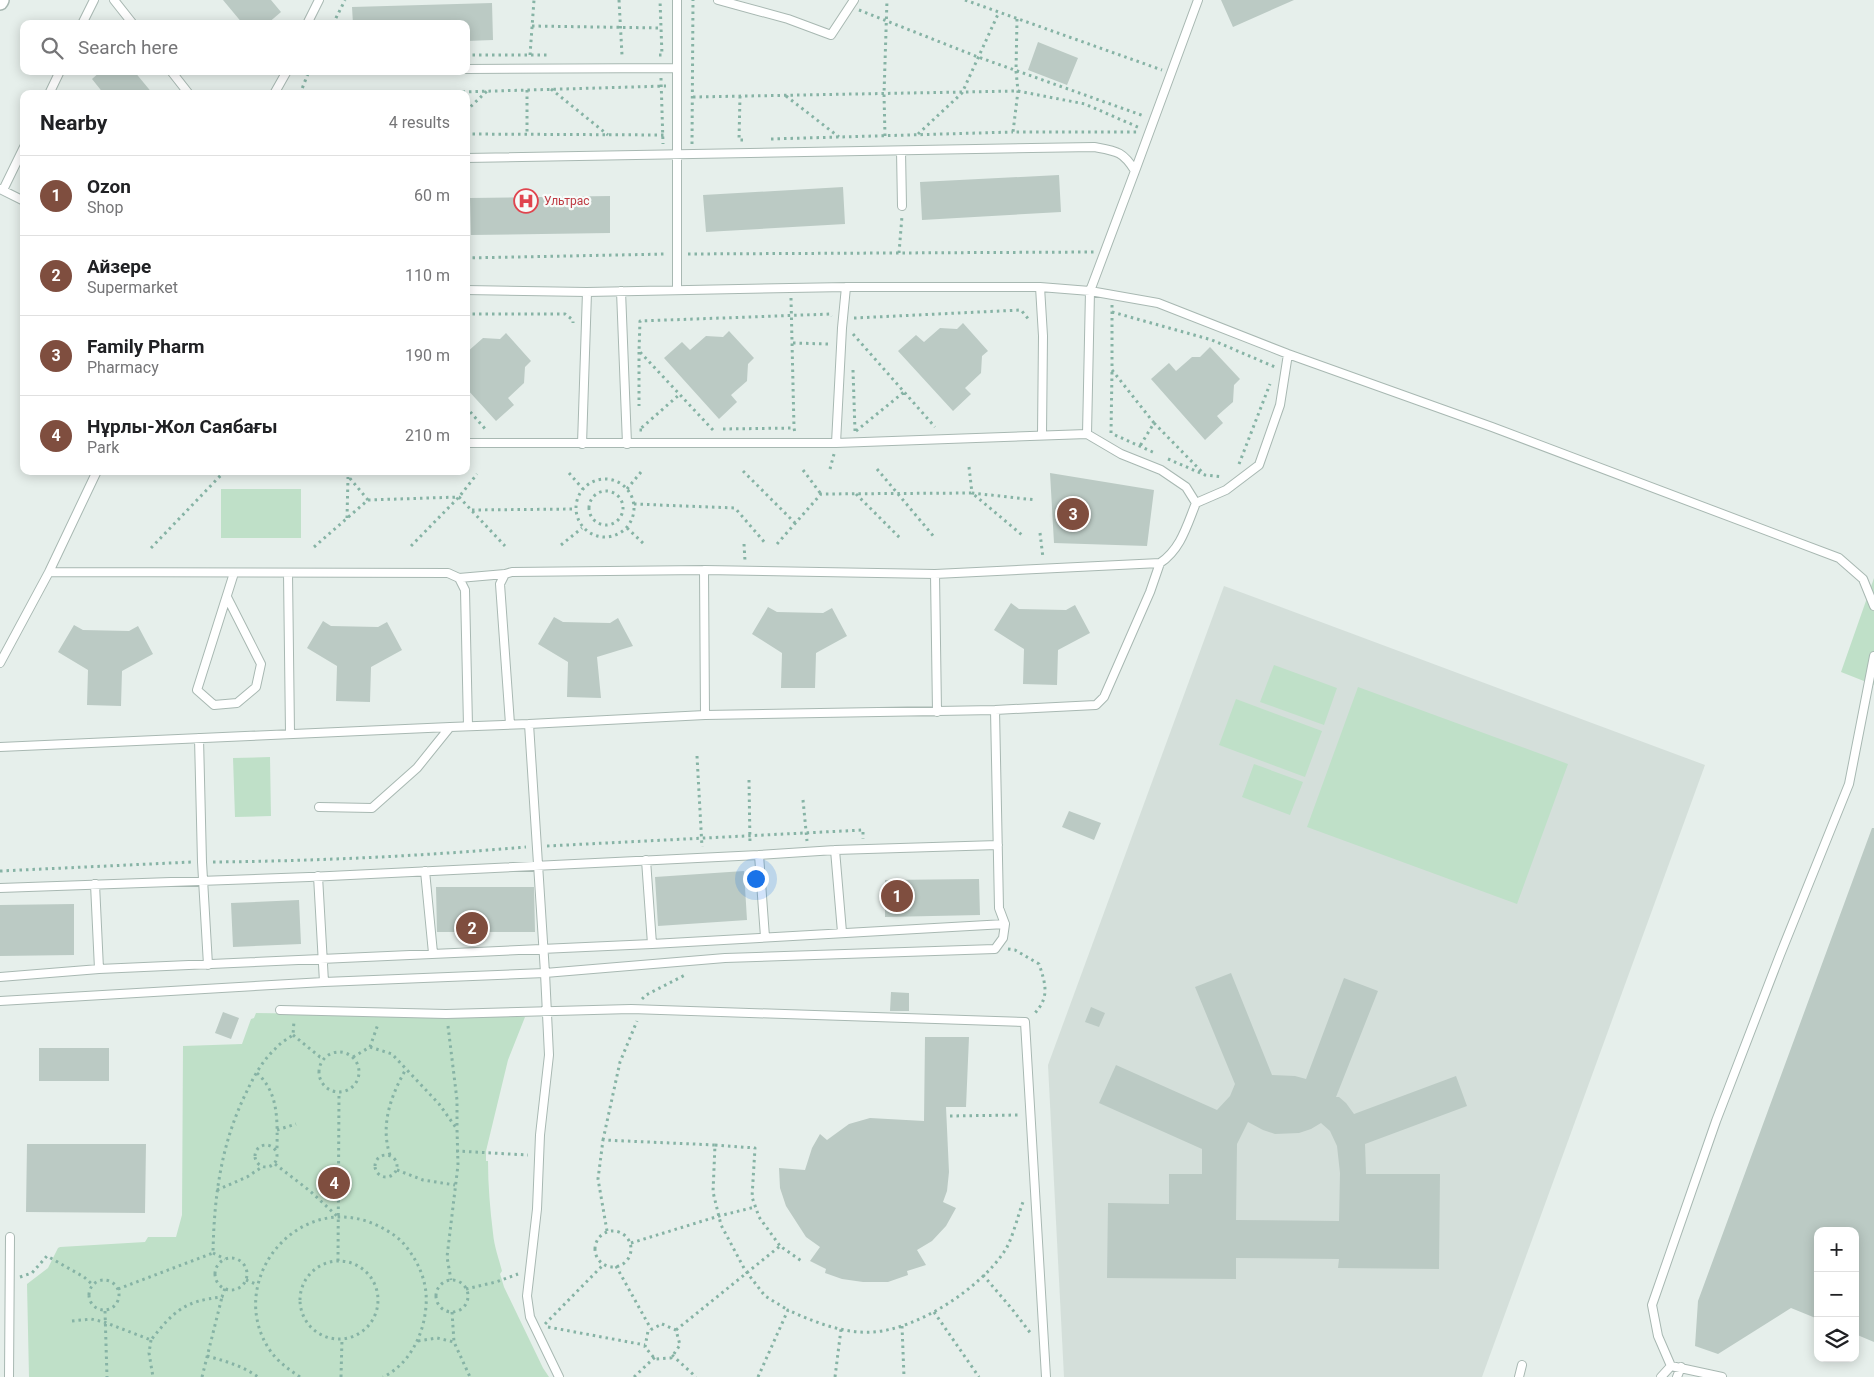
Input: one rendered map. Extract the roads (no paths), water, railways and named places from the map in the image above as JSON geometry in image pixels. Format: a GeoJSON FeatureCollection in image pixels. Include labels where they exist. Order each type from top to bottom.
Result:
{"type":"FeatureCollection","features":[{"type":"Feature","properties":{"kind":"lane"},"geometry":{"type":"LineString","coordinates":[[84,20],[94,0]]}},
{"type":"Feature","properties":{"kind":"lane"},"geometry":{"type":"LineString","coordinates":[[114,0],[130,20]]}},
{"type":"Feature","properties":{"kind":"lane"},"geometry":{"type":"LineString","coordinates":[[677,0],[677,290]]}},
{"type":"Feature","properties":{"kind":"lane"},"geometry":{"type":"LineString","coordinates":[[718,0],[788,20],[831,35],[852,3]]}},
{"type":"Feature","properties":{"kind":"lane"},"geometry":{"type":"LineString","coordinates":[[1087,434],[1090,290],[1198,0]]}},
{"type":"Feature","properties":{"kind":"lane"},"geometry":{"type":"LineString","coordinates":[[309,20],[315,2]]}},
{"type":"Feature","properties":{"kind":"lane"},"geometry":{"type":"LineString","coordinates":[[470,69],[677,68]]}},
{"type":"Feature","properties":{"kind":"lane"},"geometry":{"type":"LineString","coordinates":[[51,90],[58,75]]}},
{"type":"Feature","properties":{"kind":"lane"},"geometry":{"type":"LineString","coordinates":[[174,75],[186,90]]}},
{"type":"Feature","properties":{"kind":"lane"},"geometry":{"type":"LineString","coordinates":[[276,90],[285,75]]}},
{"type":"Feature","properties":{"kind":"lane"},"geometry":{"type":"LineString","coordinates":[[470,158],[676,156],[1094,147],[1114,150],[1127,157],[1135,171]]}},
{"type":"Feature","properties":{"kind":"lane"},"geometry":{"type":"LineString","coordinates":[[901,151],[902,206]]}},
{"type":"Feature","properties":{"kind":"lane"},"geometry":{"type":"LineString","coordinates":[[20,155],[2,190],[20,199]]}},
{"type":"Feature","properties":{"kind":"lane"},"geometry":{"type":"LineString","coordinates":[[836,443],[846,286]]}},
{"type":"Feature","properties":{"kind":"lane"},"geometry":{"type":"LineString","coordinates":[[470,290],[587,292],[846,286],[1040,287],[1090,290],[1158,303],[1288,354],[1492,427],[1839,558],[1863,579],[1874,606]]}},
{"type":"Feature","properties":{"kind":"lane"},"geometry":{"type":"LineString","coordinates":[[1040,287],[1043,336],[1042,434]]}},
{"type":"Feature","properties":{"kind":"lane"},"geometry":{"type":"LineString","coordinates":[[622,291],[627,444]]}},
{"type":"Feature","properties":{"kind":"lane"},"geometry":{"type":"LineString","coordinates":[[582,444],[587,292]]}},
{"type":"Feature","properties":{"kind":"lane"},"geometry":{"type":"LineString","coordinates":[[48,572],[448,573],[458,578],[512,572],[704,570],[935,574],[1160,563],[1169,557],[1181,541],[1196,503],[1226,490],[1259,465],[1280,405],[1288,354]]}},
{"type":"Feature","properties":{"kind":"lane"},"geometry":{"type":"LineString","coordinates":[[470,443],[836,443],[1019,437],[1042,434],[1087,434],[1121,454],[1161,470],[1186,487],[1196,503]]}},
{"type":"Feature","properties":{"kind":"lane"},"geometry":{"type":"LineString","coordinates":[[0,664],[48,572],[95,475]]}},
{"type":"Feature","properties":{"kind":"lane"},"geometry":{"type":"LineString","coordinates":[[0,747],[705,716],[937,712],[1096,705],[1104,697],[1150,592],[1160,563]]}},
{"type":"Feature","properties":{"kind":"lane"},"geometry":{"type":"LineString","coordinates":[[704,570],[705,716]]}},
{"type":"Feature","properties":{"kind":"lane"},"geometry":{"type":"LineString","coordinates":[[227,597],[261,664],[256,687],[237,704],[214,705],[197,690],[234,573]]}},
{"type":"Feature","properties":{"kind":"lane"},"geometry":{"type":"LineString","coordinates":[[288,573],[290,733]]}},
{"type":"Feature","properties":{"kind":"lane"},"geometry":{"type":"LineString","coordinates":[[505,574],[500,584],[510,724]]}},
{"type":"Feature","properties":{"kind":"lane"},"geometry":{"type":"LineString","coordinates":[[935,574],[937,712]]}},
{"type":"Feature","properties":{"kind":"lane"},"geometry":{"type":"LineString","coordinates":[[458,578],[465,590],[468,726]]}},
{"type":"Feature","properties":{"kind":"lane"},"geometry":{"type":"LineString","coordinates":[[1671,1366],[1658,1336],[1652,1305],[1716,1121],[1849,784],[1874,656]]}},
{"type":"Feature","properties":{"kind":"lane"},"geometry":{"type":"LineString","coordinates":[[0,1001],[324,982],[545,973],[725,958],[995,949],[1003,938],[1005,924],[999,908],[995,710]]}},
{"type":"Feature","properties":{"kind":"lane"},"geometry":{"type":"LineString","coordinates":[[529,724],[549,1055],[539,1155],[537,1209],[527,1296],[530,1317],[559,1377]]}},
{"type":"Feature","properties":{"kind":"lane"},"geometry":{"type":"LineString","coordinates":[[318,807],[372,808],[417,768],[450,727]]}},
{"type":"Feature","properties":{"kind":"lane"},"geometry":{"type":"LineString","coordinates":[[199,738],[202,862],[208,965]]}},
{"type":"Feature","properties":{"kind":"lane"},"geometry":{"type":"LineString","coordinates":[[0,888],[318,876],[755,856],[836,850],[998,845]]}},
{"type":"Feature","properties":{"kind":"lane"},"geometry":{"type":"LineString","coordinates":[[836,850],[842,932]]}},
{"type":"Feature","properties":{"kind":"lane"},"geometry":{"type":"LineString","coordinates":[[755,856],[764,937]]}},
{"type":"Feature","properties":{"kind":"lane"},"geometry":{"type":"LineString","coordinates":[[646,860],[652,944]]}},
{"type":"Feature","properties":{"kind":"lane"},"geometry":{"type":"LineString","coordinates":[[425,871],[433,953]]}},
{"type":"Feature","properties":{"kind":"lane"},"geometry":{"type":"LineString","coordinates":[[318,876],[324,982]]}},
{"type":"Feature","properties":{"kind":"lane"},"geometry":{"type":"LineString","coordinates":[[95,884],[99,969]]}},
{"type":"Feature","properties":{"kind":"lane"},"geometry":{"type":"LineString","coordinates":[[0,977],[99,969],[542,947],[652,944],[1005,924]]}},
{"type":"Feature","properties":{"kind":"lane"},"geometry":{"type":"LineString","coordinates":[[280,1010],[446,1014],[631,1009],[1025,1022],[1046,1377]]}},
{"type":"Feature","properties":{"kind":"lane"},"geometry":{"type":"LineString","coordinates":[[9,1377],[10,1238]]}},
{"type":"Feature","properties":{"kind":"lane"},"geometry":{"type":"LineString","coordinates":[[1519,1377],[1522,1365]]}},
{"type":"Feature","properties":{"kind":"lane"},"geometry":{"type":"LineString","coordinates":[[1671,1366],[1722,1377]]}},
{"type":"Feature","properties":{"kind":"lane"},"geometry":{"type":"LineString","coordinates":[[1662,1377],[1671,1366]]}},
{"type":"Feature","properties":{"kind":"lane"},"geometry":{"type":"LineString","coordinates":[[1677,1377],[1681,1367]]}},
{"type":"Feature","properties":{"kind":"place","name":"Ультрас"},"geometry":{"type":"Point","coordinates":[526,201]}},
{"type":"Feature","properties":{"kind":"place","name":"Family Pharm"},"geometry":{"type":"Point","coordinates":[1073,514]}},
{"type":"Feature","properties":{"kind":"place","name":"Ozon"},"geometry":{"type":"Point","coordinates":[897,896]}},
{"type":"Feature","properties":{"kind":"place","name":"Айзере"},"geometry":{"type":"Point","coordinates":[472,928]}},
{"type":"Feature","properties":{"kind":"place","name":"Нұрлы-Жол Саябағы"},"geometry":{"type":"Point","coordinates":[334,1183]}}]}
